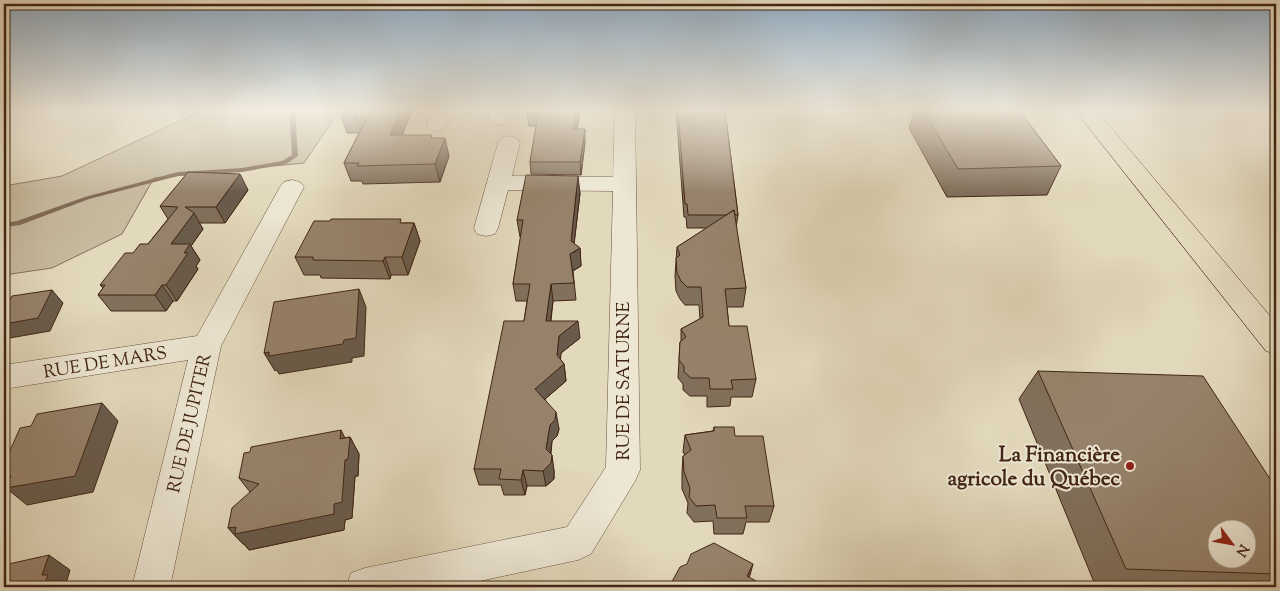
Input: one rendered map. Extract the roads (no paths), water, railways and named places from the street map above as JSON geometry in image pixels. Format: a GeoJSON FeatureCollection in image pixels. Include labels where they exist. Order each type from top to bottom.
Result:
{"type":"FeatureCollection","features":[{"type":"Feature","properties":{"kind":"main road"},"geometry":{"type":"LineString","coordinates":[[1108,138],[1276,343]]}},
{"type":"Feature","properties":{"kind":"street","name":"RUE DE SATURNE"},"geometry":{"type":"LineString","coordinates":[[365,587],[578,542],[623,470],[625,138]]}},
{"type":"Feature","properties":{"kind":"street"},"geometry":{"type":"LineString","coordinates":[[486,228],[509,143]]}},
{"type":"Feature","properties":{"kind":"street"},"geometry":{"type":"LineString","coordinates":[[499,183],[624,184]]}},
{"type":"Feature","properties":{"kind":"street","name":"RUE DE JUPITER"},"geometry":{"type":"LineString","coordinates":[[151,587],[206,346],[292,187]]}},
{"type":"Feature","properties":{"kind":"street","name":"RUE DE MARS"},"geometry":{"type":"LineString","coordinates":[[4,377],[206,346]]}},
{"type":"Feature","properties":{"kind":"waterway"},"geometry":{"type":"LineString","coordinates":[[4,225],[18,223],[87,198],[178,174],[242,170],[284,163],[295,156],[294,138]]}},
{"type":"Feature","properties":{"kind":"place","name":"La Financière agricole du Québec"},"geometry":{"type":"Point","coordinates":[1130,466]}}]}
